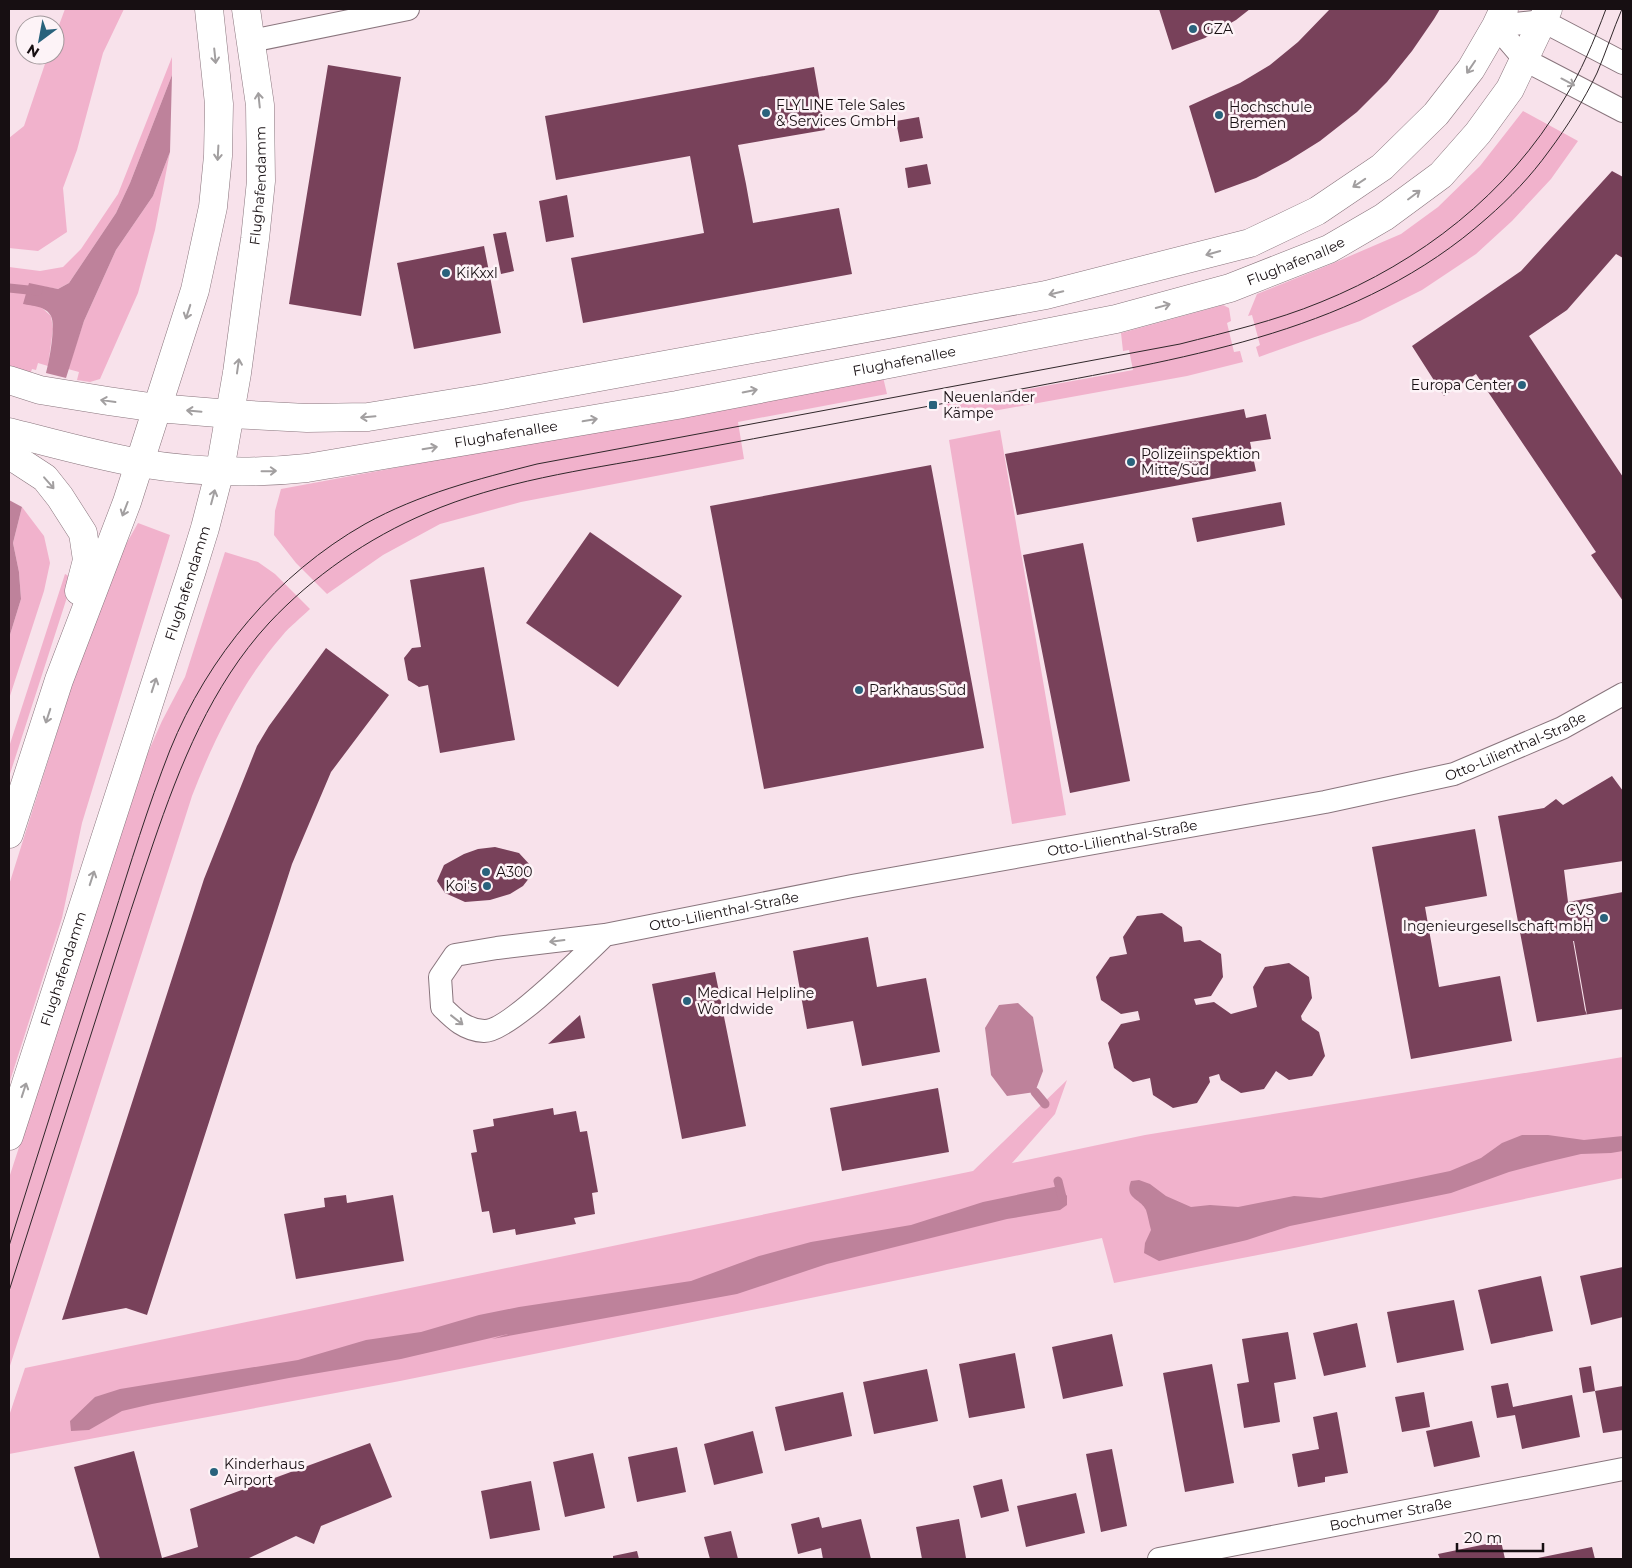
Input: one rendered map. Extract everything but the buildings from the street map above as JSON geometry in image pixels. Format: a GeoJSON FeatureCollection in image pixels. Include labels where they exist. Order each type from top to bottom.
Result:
{"type":"FeatureCollection","features":[{"type":"Feature","properties":{"kind":"main road"},"geometry":{"type":"LineString","coordinates":[[9,834],[63,670],[127,502],[196,290],[213,207],[218,156],[220,104],[209,9]]}},
{"type":"Feature","properties":{"kind":"main road","name":"Flughafendamm"},"geometry":{"type":"LineString","coordinates":[[9,1136],[192,570],[220,470],[255,239],[261,181],[260,105],[246,9]]}},
{"type":"Feature","properties":{"kind":"main road","name":"Flughafenallee"},"geometry":{"type":"LineString","coordinates":[[9,432],[140,463],[172,467],[270,472],[307,468],[677,405],[1116,319],[1230,288],[1329,249],[1384,217],[1441,175],[1496,110],[1510,89],[1525,60],[1545,15]]}},
{"type":"Feature","properties":{"kind":"main road"},"geometry":{"type":"LineString","coordinates":[[9,380],[40,390],[108,402],[157,408],[307,418],[368,417],[485,398],[1046,295],[1250,243],[1317,211],[1382,167],[1436,114],[1471,69],[1500,17]]}},
{"type":"Feature","properties":{"kind":"main road"},"geometry":{"type":"LineString","coordinates":[[9,456],[46,478],[60,496],[83,533],[87,560],[64,638],[63,670]]}},
{"type":"Feature","properties":{"kind":"street"},"geometry":{"type":"LineString","coordinates":[[251,41],[408,9]]}},
{"type":"Feature","properties":{"kind":"street"},"geometry":{"type":"LineString","coordinates":[[1623,63],[1545,15],[1500,17],[1525,60],[1623,111]]}},
{"type":"Feature","properties":{"kind":"street","name":"Otto-Lilienthal-Straße"},"geometry":{"type":"LineString","coordinates":[[605,935],[546,991],[507,1022],[485,1031],[460,1025],[442,1007],[440,977],[455,955],[496,948],[605,935],[852,886],[1324,802],[1454,774],[1562,728],[1623,694]]}},
{"type":"Feature","properties":{"kind":"street","name":"Bochumer Straße"},"geometry":{"type":"LineString","coordinates":[[1159,1559],[1623,1469]]}},
{"type":"Feature","properties":{"kind":"shaded area"},"geometry":{"type":"Polygon","coordinates":[[[65,9],[124,9],[103,53],[77,150],[63,188],[67,232],[38,251],[9,248],[9,138],[24,126],[45,65],[65,65],[65,15],[63,15],[65,9]]]}},
{"type":"Feature","properties":{"kind":"shaded area"},"geometry":{"type":"Polygon","coordinates":[[[172,57],[172,75],[130,183],[116,213],[69,283],[58,289],[29,284],[41,307],[51,316],[53,329],[48,366],[38,363],[36,370],[32,369],[30,375],[9,368],[9,267],[40,271],[63,267],[81,249],[118,194],[172,57]]]}},
{"type":"Feature","properties":{"kind":"shaded area"},"geometry":{"type":"Polygon","coordinates":[[[172,75],[170,152],[153,196],[116,250],[84,321],[66,378],[46,373],[53,328],[52,321],[51,316],[46,310],[23,304],[29,283],[58,289],[69,283],[116,213],[130,183],[172,75]]]}},
{"type":"Feature","properties":{"kind":"shaded area"},"geometry":{"type":"Polygon","coordinates":[[[1523,111],[1578,141],[1551,179],[1512,221],[1476,254],[1422,290],[1360,321],[1259,357],[1256,347],[1260,345],[1252,315],[1248,316],[1257,294],[1401,234],[1438,207],[1480,166],[1523,111]]]}},
{"type":"Feature","properties":{"kind":"shaded area"},"geometry":{"type":"Polygon","coordinates":[[[170,152],[155,230],[138,293],[100,379],[90,382],[77,380],[79,372],[68,369],[84,321],[116,250],[153,196],[170,152]]]}},
{"type":"Feature","properties":{"kind":"shaded area"},"geometry":{"type":"Polygon","coordinates":[[[1223,305],[1229,308],[1231,321],[1227,323],[1234,352],[1240,351],[1243,362],[1187,376],[949,419],[946,404],[1133,370],[1129,350],[1123,351],[1121,333],[1223,305]]]}},
{"type":"Feature","properties":{"kind":"shaded area"},"geometry":{"type":"Polygon","coordinates":[[[883,377],[887,394],[738,422],[744,459],[521,502],[440,524],[383,555],[327,594],[296,563],[274,535],[275,511],[281,489],[883,377]]]}},
{"type":"Feature","properties":{"kind":"shaded area"},"geometry":{"type":"Polygon","coordinates":[[[1000,430],[1066,815],[1012,824],[949,440],[1000,430]]]}},
{"type":"Feature","properties":{"kind":"shaded area"},"geometry":{"type":"Polygon","coordinates":[[[9,500],[22,507],[13,543],[19,572],[21,599],[9,638],[9,500]]]}},
{"type":"Feature","properties":{"kind":"shaded area"},"geometry":{"type":"Polygon","coordinates":[[[22,507],[44,536],[50,563],[44,591],[9,699],[9,638],[21,599],[19,572],[13,543],[22,507]]]}},
{"type":"Feature","properties":{"kind":"shaded area"},"geometry":{"type":"Polygon","coordinates":[[[138,523],[170,535],[82,823],[62,918],[9,1084],[9,885],[71,688],[116,562],[138,523]]]}},
{"type":"Feature","properties":{"kind":"shaded area"},"geometry":{"type":"Polygon","coordinates":[[[225,552],[258,562],[275,574],[310,609],[282,636],[254,672],[220,732],[192,796],[9,1369],[9,1178],[146,757],[185,677],[225,552]]]}},
{"type":"Feature","properties":{"kind":"shaded area"},"geometry":{"type":"Polygon","coordinates":[[[65,574],[71,577],[71,585],[9,777],[9,747],[65,574]]]}},
{"type":"Feature","properties":{"kind":"shaded area"},"geometry":{"type":"Polygon","coordinates":[[[1018,1003],[1033,1017],[1043,1071],[1035,1092],[1007,1096],[991,1075],[985,1028],[999,1005],[1018,1003]]]}},
{"type":"Feature","properties":{"kind":"shaded area"},"geometry":{"type":"Polygon","coordinates":[[[1623,1057],[1623,1178],[1294,1248],[1114,1283],[1102,1238],[400,1381],[9,1454],[9,1416],[25,1368],[973,1171],[1067,1080],[1055,1114],[1012,1163],[1145,1135],[1623,1057]]]}},
{"type":"Feature","properties":{"kind":"shaded area"},"geometry":{"type":"Polygon","coordinates":[[[1522,1135],[1548,1135],[1584,1140],[1623,1136],[1623,1151],[1581,1154],[1547,1162],[1509,1172],[1451,1193],[1290,1226],[1247,1240],[1159,1261],[1144,1253],[1145,1243],[1151,1230],[1146,1210],[1131,1195],[1129,1187],[1131,1181],[1139,1180],[1150,1184],[1166,1196],[1191,1207],[1210,1205],[1238,1207],[1294,1196],[1321,1198],[1450,1171],[1481,1158],[1502,1143],[1522,1135]]]}},
{"type":"Feature","properties":{"kind":"shaded area"},"geometry":{"type":"Polygon","coordinates":[[[1059,1186],[1067,1196],[1067,1205],[1060,1210],[1007,1219],[827,1264],[737,1294],[492,1339],[508,1334],[401,1359],[152,1404],[122,1411],[89,1430],[71,1431],[70,1421],[95,1397],[120,1389],[298,1360],[366,1340],[421,1332],[479,1315],[519,1307],[691,1281],[759,1256],[811,1242],[911,1225],[983,1202],[1059,1186]]]}},
{"type":"Feature","properties":{"kind":"waterway"},"geometry":{"type":"LineString","coordinates":[[9,288],[38,291]]}},
{"type":"Feature","properties":{"kind":"waterway"},"geometry":{"type":"LineString","coordinates":[[1035,1092],[1045,1104]]}},
{"type":"Feature","properties":{"kind":"waterway"},"geometry":{"type":"LineString","coordinates":[[1058,1181],[1062,1197]]}},
{"type":"Feature","properties":{"kind":"tram line"},"geometry":{"type":"LineString","coordinates":[[9,1246],[132,857],[170,750],[204,682],[225,650],[249,620],[303,567],[333,544],[385,513],[449,488],[537,464],[1180,344],[1269,320],[1321,302],[1358,286],[1393,267],[1427,245],[1488,195],[1516,166],[1541,135],[1563,101],[1587,56],[1606,9]]}},
{"type":"Feature","properties":{"kind":"tram line"},"geometry":{"type":"LineString","coordinates":[[9,1291],[136,893],[163,814],[186,756],[214,700],[248,647],[286,606],[323,574],[363,546],[405,523],[455,502],[513,485],[572,472],[1153,363],[1213,350],[1272,333],[1330,313],[1385,288],[1438,256],[1487,218],[1512,195],[1542,160],[1581,103],[1597,73],[1622,9]]}},
{"type":"Feature","properties":{"kind":"place","name":"GZA"},"geometry":{"type":"Point","coordinates":[1193,29]}},
{"type":"Feature","properties":{"kind":"place","name":"FLYLINE Tele Sales & Services GmbH"},"geometry":{"type":"Point","coordinates":[766,113]}},
{"type":"Feature","properties":{"kind":"place","name":"Hochschule Bremen"},"geometry":{"type":"Point","coordinates":[1219,115]}},
{"type":"Feature","properties":{"kind":"place","name":"KiKxxl"},"geometry":{"type":"Point","coordinates":[446,273]}},
{"type":"Feature","properties":{"kind":"place","name":"Europa Center"},"geometry":{"type":"Point","coordinates":[1522,385]}},
{"type":"Feature","properties":{"kind":"place","name":"Neuenlander Kämpe"},"geometry":{"type":"Point","coordinates":[933,405]}},
{"type":"Feature","properties":{"kind":"place","name":"Polizeiinspektion Mitte/Süd"},"geometry":{"type":"Point","coordinates":[1131,462]}},
{"type":"Feature","properties":{"kind":"place","name":"Parkhaus Süd"},"geometry":{"type":"Point","coordinates":[859,690]}},
{"type":"Feature","properties":{"kind":"place","name":"A300"},"geometry":{"type":"Point","coordinates":[486,872]}},
{"type":"Feature","properties":{"kind":"place","name":"Koi's"},"geometry":{"type":"Point","coordinates":[487,886]}},
{"type":"Feature","properties":{"kind":"place","name":"CVS Ingenieurgesellschaft mbH"},"geometry":{"type":"Point","coordinates":[1604,918]}},
{"type":"Feature","properties":{"kind":"place","name":"Medical Helpline Worldwide"},"geometry":{"type":"Point","coordinates":[687,1001]}},
{"type":"Feature","properties":{"kind":"place","name":"Kinderhaus Airport"},"geometry":{"type":"Point","coordinates":[214,1472]}}]}
